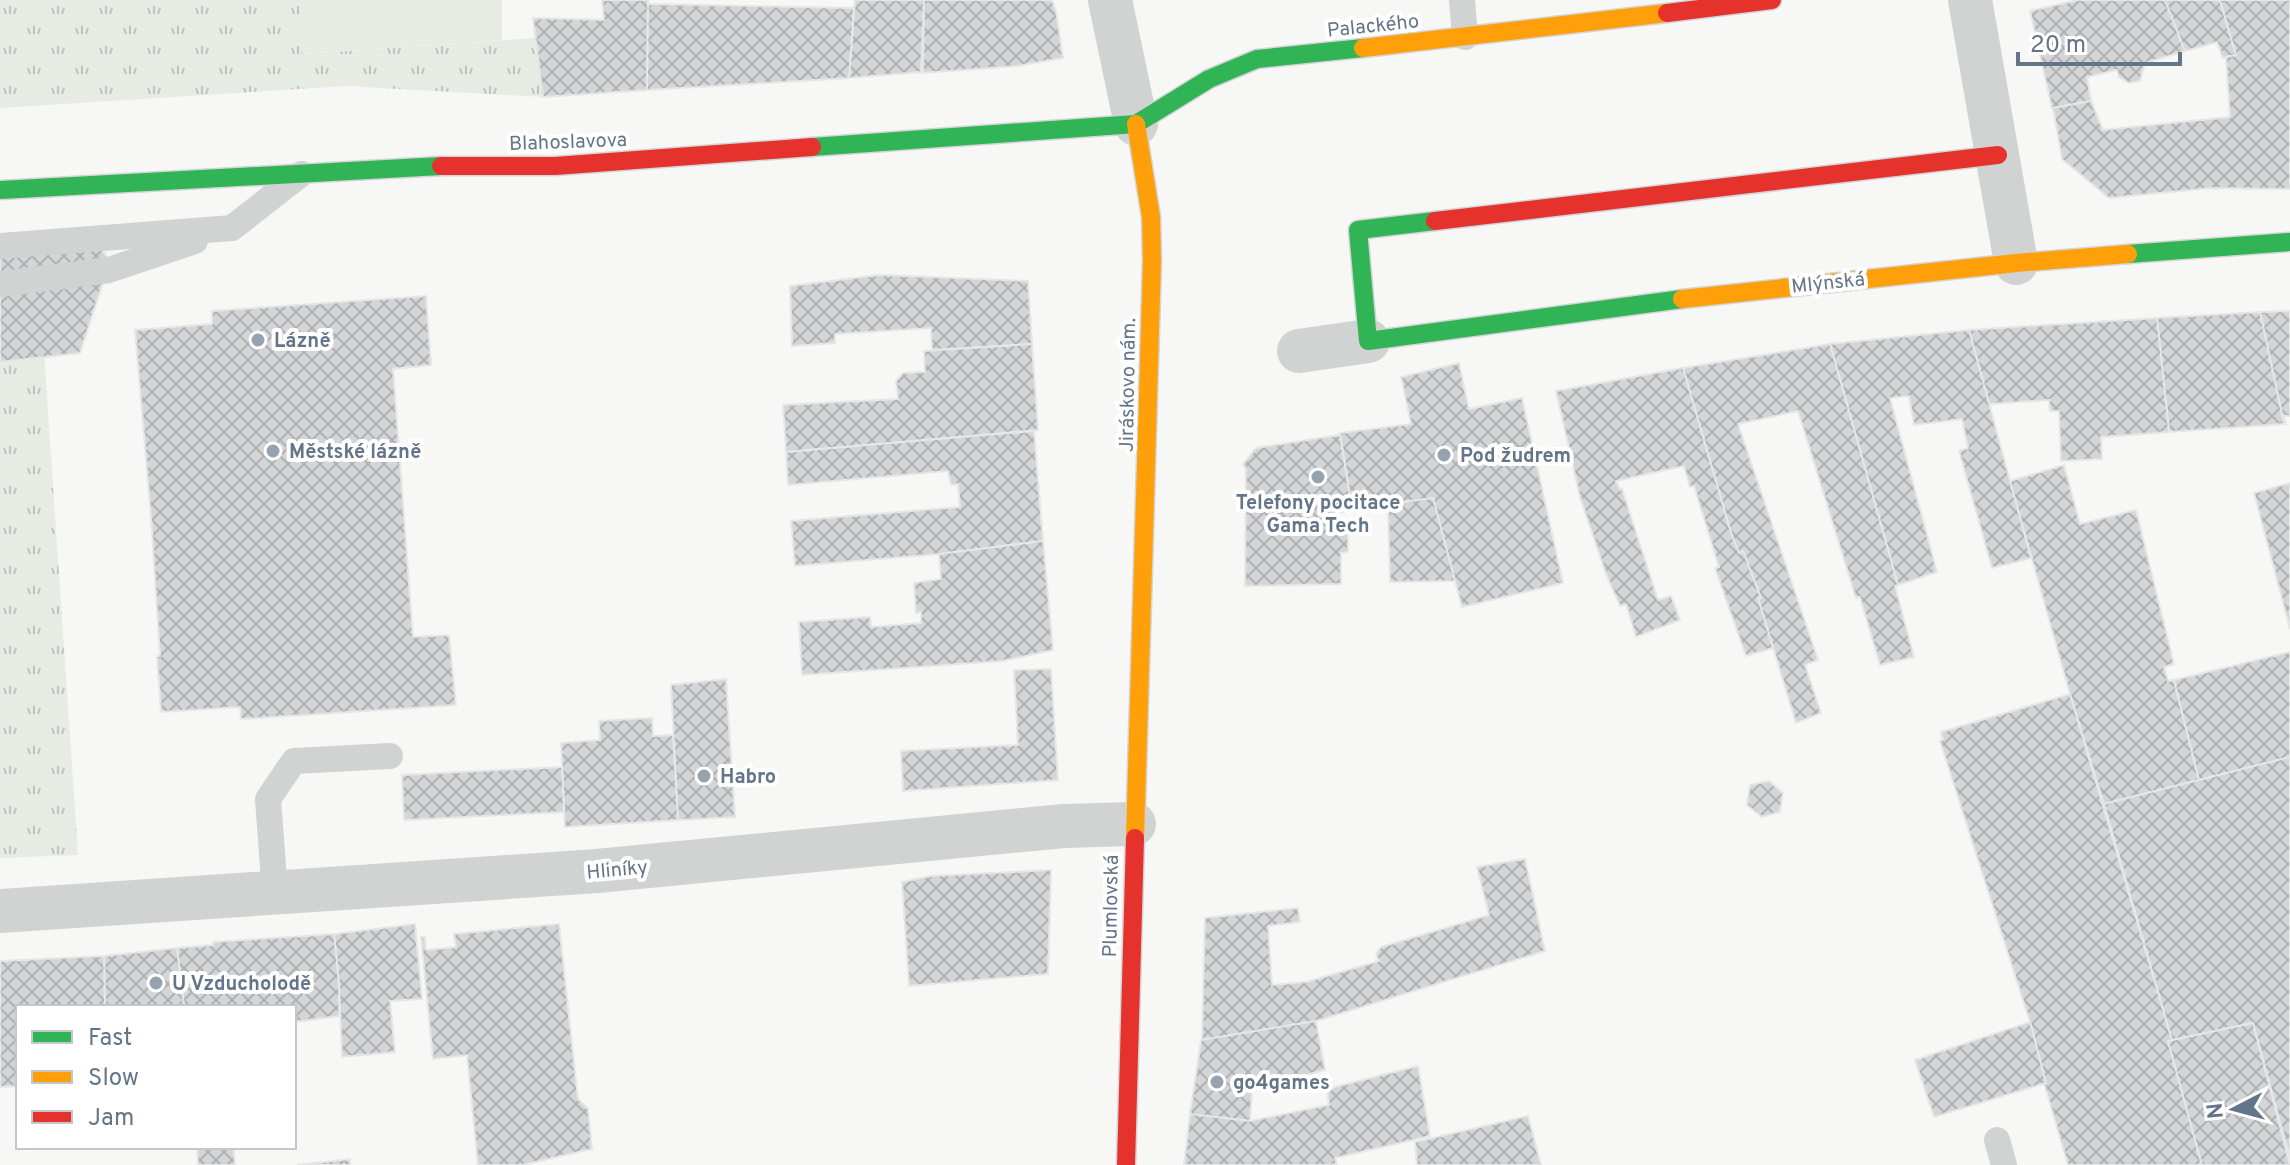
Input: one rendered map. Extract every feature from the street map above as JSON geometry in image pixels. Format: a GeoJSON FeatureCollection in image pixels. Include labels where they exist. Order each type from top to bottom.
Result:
{"type":"FeatureCollection","features":[{"type":"Feature","properties":{"kind":"main road","name":"Palackého"},"geometry":{"type":"LineString","coordinates":[[1136,124],[1200,82],[1225,69],[1257,59],[1772,0]]}},
{"type":"Feature","properties":{"kind":"main road","name":"Blahoslavova"},"geometry":{"type":"LineString","coordinates":[[0,190],[408,166],[555,166],[1136,124]]}},
{"type":"Feature","properties":{"kind":"main road","name":"Jiráskovo nám."},"geometry":{"type":"LineString","coordinates":[[1136,124],[1151,217],[1152,261],[1143,648]]}},
{"type":"Feature","properties":{"kind":"main road"},"geometry":{"type":"LineString","coordinates":[[1368,341],[1358,230],[1998,155]]}},
{"type":"Feature","properties":{"kind":"main road","name":"Mlýnská"},"geometry":{"type":"LineString","coordinates":[[1368,341],[1616,306],[2016,263],[2290,242]]}},
{"type":"Feature","properties":{"kind":"main road","name":"Plumlovská"},"geometry":{"type":"LineString","coordinates":[[1126,1165],[1134,824],[1143,648]]}},
{"type":"Feature","properties":{"kind":"street"},"geometry":{"type":"LineString","coordinates":[[1110,0],[1136,124]]}},
{"type":"Feature","properties":{"kind":"street"},"geometry":{"type":"LineString","coordinates":[[1970,0],[2016,263]]}},
{"type":"Feature","properties":{"kind":"street","name":"Mlýnská"},"geometry":{"type":"LineString","coordinates":[[1299,351],[1368,341]]}},
{"type":"Feature","properties":{"kind":"street","name":"Hliníky"},"geometry":{"type":"LineString","coordinates":[[0,911],[597,871],[1064,826],[1134,824]]}},
{"type":"Feature","properties":{"kind":"lane"},"geometry":{"type":"LineString","coordinates":[[1462,0],[1465,37]]}},
{"type":"Feature","properties":{"kind":"lane"},"geometry":{"type":"LineString","coordinates":[[0,284],[109,270],[232,228],[302,173]]}},
{"type":"Feature","properties":{"kind":"lane"},"geometry":{"type":"LineString","coordinates":[[0,246],[232,228]]}},
{"type":"Feature","properties":{"kind":"lane"},"geometry":{"type":"LineString","coordinates":[[275,894],[268,799],[294,761],[390,756]]}},
{"type":"Feature","properties":{"kind":"lane"},"geometry":{"type":"LineString","coordinates":[[1997,1140],[2004,1165]]}},
{"type":"Feature","properties":{"kind":"green space"},"geometry":{"type":"Polygon","coordinates":[[[0,0],[300,0],[303,54],[535,38],[543,97],[346,86],[0,108],[0,0]]]}},
{"type":"Feature","properties":{"kind":"green space"},"geometry":{"type":"Polygon","coordinates":[[[300,0],[502,0],[502,40],[302,54],[300,0]]]}},
{"type":"Feature","properties":{"kind":"green space"},"geometry":{"type":"Polygon","coordinates":[[[39,279],[78,855],[0,858],[0,282],[39,279]]]}},
{"type":"Feature","properties":{"kind":"building"},"geometry":{"type":"Polygon","coordinates":[[[602,0],[648,0],[647,90],[543,97],[533,18],[604,20],[602,0]]]}},
{"type":"Feature","properties":{"kind":"building"},"geometry":{"type":"Polygon","coordinates":[[[855,0],[924,0],[921,72],[849,78],[855,0]]]}},
{"type":"Feature","properties":{"kind":"building"},"geometry":{"type":"Polygon","coordinates":[[[924,0],[1052,0],[1063,58],[1017,66],[923,73],[924,0]]]}},
{"type":"Feature","properties":{"kind":"building"},"geometry":{"type":"Polygon","coordinates":[[[2078,0],[2165,0],[2185,51],[2145,63],[2140,81],[2129,83],[2119,77],[2117,70],[2087,77],[2091,101],[2052,108],[2030,11],[2078,0]]]}},
{"type":"Feature","properties":{"kind":"building"},"geometry":{"type":"Polygon","coordinates":[[[2165,0],[2220,0],[2236,55],[2223,58],[2217,42],[2185,51],[2165,0]]]}},
{"type":"Feature","properties":{"kind":"building"},"geometry":{"type":"Polygon","coordinates":[[[2220,0],[2290,0],[2290,189],[2211,188],[2109,198],[2062,159],[2053,108],[2091,101],[2103,130],[2230,117],[2226,57],[2236,55],[2220,0]]]}},
{"type":"Feature","properties":{"kind":"building"},"geometry":{"type":"Polygon","coordinates":[[[648,4],[854,8],[849,78],[647,90],[648,4]]]}},
{"type":"Feature","properties":{"kind":"building"},"geometry":{"type":"Polygon","coordinates":[[[90,233],[110,261],[80,353],[0,362],[0,241],[90,233]]]}},
{"type":"Feature","properties":{"kind":"building"},"geometry":{"type":"Polygon","coordinates":[[[879,275],[1028,281],[1032,344],[932,350],[931,328],[835,334],[835,343],[792,346],[790,286],[879,275]]]}},
{"type":"Feature","properties":{"kind":"building","name":"Městské lázně"},"geometry":{"type":"Polygon","coordinates":[[[426,296],[431,365],[393,369],[413,637],[449,635],[456,705],[241,719],[240,707],[161,712],[151,517],[135,330],[212,324],[212,311],[426,296]]]}},
{"type":"Feature","properties":{"kind":"building"},"geometry":{"type":"Polygon","coordinates":[[[2290,311],[2290,416],[2284,416],[2284,424],[2260,312],[2290,311]]]}},
{"type":"Feature","properties":{"kind":"building"},"geometry":{"type":"Polygon","coordinates":[[[2260,312],[2284,424],[2169,432],[2157,318],[2260,312]]]}},
{"type":"Feature","properties":{"kind":"building"},"geometry":{"type":"Polygon","coordinates":[[[2157,318],[2169,432],[2101,437],[2102,459],[2061,461],[2059,411],[2050,411],[2049,400],[1989,404],[1969,330],[2157,318]]]}},
{"type":"Feature","properties":{"kind":"building"},"geometry":{"type":"Polygon","coordinates":[[[1969,330],[2031,558],[1992,568],[1959,451],[1968,448],[1962,419],[1914,425],[1909,396],[1890,398],[1937,572],[1898,585],[1830,344],[1969,330]]]}},
{"type":"Feature","properties":{"kind":"building"},"geometry":{"type":"Polygon","coordinates":[[[1032,344],[1038,430],[786,452],[783,405],[898,399],[896,381],[903,373],[925,372],[924,351],[1032,344]]]}},
{"type":"Feature","properties":{"kind":"building"},"geometry":{"type":"Polygon","coordinates":[[[1830,344],[1898,585],[1895,586],[1914,657],[1880,665],[1798,411],[1738,424],[1818,660],[1805,665],[1821,713],[1796,723],[1758,598],[1761,598],[1743,551],[1739,553],[1731,533],[1683,368],[1830,344]]]}},
{"type":"Feature","properties":{"kind":"building"},"geometry":{"type":"Polygon","coordinates":[[[1459,363],[1469,409],[1522,398],[1563,583],[1462,607],[1433,498],[1352,508],[1340,433],[1411,424],[1401,377],[1459,363]]]}},
{"type":"Feature","properties":{"kind":"building"},"geometry":{"type":"Polygon","coordinates":[[[1683,368],[1731,533],[1739,553],[1743,551],[1761,598],[1758,598],[1773,648],[1746,656],[1715,568],[1719,567],[1694,486],[1690,487],[1684,466],[1616,481],[1622,489],[1658,600],[1671,596],[1680,620],[1636,637],[1626,604],[1620,606],[1606,574],[1580,497],[1556,391],[1683,368]]]}},
{"type":"Feature","properties":{"kind":"building"},"geometry":{"type":"Polygon","coordinates":[[[1034,431],[1043,541],[939,554],[795,566],[791,521],[960,507],[958,484],[951,485],[948,471],[788,485],[786,452],[1034,431]]]}},
{"type":"Feature","properties":{"kind":"building"},"geometry":{"type":"Polygon","coordinates":[[[1340,435],[1352,510],[1324,516],[1327,524],[1340,524],[1348,532],[1348,552],[1341,553],[1341,584],[1245,586],[1246,469],[1243,464],[1256,448],[1340,435]]]}},
{"type":"Feature","properties":{"kind":"building"},"geometry":{"type":"Polygon","coordinates":[[[2064,465],[2080,524],[2136,510],[2174,664],[2164,667],[2168,681],[2174,680],[2199,780],[2104,804],[2010,481],[2064,465]]]}},
{"type":"Feature","properties":{"kind":"building"},"geometry":{"type":"Polygon","coordinates":[[[2290,483],[2290,629],[2254,493],[2290,483]]]}},
{"type":"Feature","properties":{"kind":"building"},"geometry":{"type":"Polygon","coordinates":[[[1433,498],[1455,581],[1390,582],[1388,504],[1433,498]]]}},
{"type":"Feature","properties":{"kind":"building"},"geometry":{"type":"Polygon","coordinates":[[[1043,541],[1053,650],[1002,661],[802,675],[799,622],[870,617],[871,627],[921,623],[921,612],[916,613],[914,583],[941,579],[939,554],[1043,541]]]}},
{"type":"Feature","properties":{"kind":"building"},"geometry":{"type":"Polygon","coordinates":[[[2290,652],[2290,757],[2199,780],[2174,680],[2290,652]]]}},
{"type":"Feature","properties":{"kind":"building"},"geometry":{"type":"Polygon","coordinates":[[[1051,669],[1058,780],[903,791],[901,751],[1018,745],[1014,670],[1051,669]]]}},
{"type":"Feature","properties":{"kind":"building","name":"Habro"},"geometry":{"type":"Polygon","coordinates":[[[726,679],[735,817],[678,820],[671,685],[726,679]]]}},
{"type":"Feature","properties":{"kind":"building"},"geometry":{"type":"Polygon","coordinates":[[[2070,694],[2172,1040],[2168,1041],[2202,1165],[2068,1165],[2030,1022],[1940,741],[1943,739],[1941,732],[2070,694]]]}},
{"type":"Feature","properties":{"kind":"building"},"geometry":{"type":"Polygon","coordinates":[[[652,718],[653,736],[673,735],[678,820],[565,827],[561,743],[600,740],[599,721],[652,718]]]}},
{"type":"Feature","properties":{"kind":"building"},"geometry":{"type":"Polygon","coordinates":[[[2290,757],[2290,1158],[2253,1023],[2172,1040],[2104,804],[2290,757]]]}},
{"type":"Feature","properties":{"kind":"building"},"geometry":{"type":"Polygon","coordinates":[[[562,767],[564,812],[404,820],[402,775],[562,767]]]}},
{"type":"Feature","properties":{"kind":"building"},"geometry":{"type":"Polygon","coordinates":[[[1769,781],[1783,793],[1780,812],[1762,817],[1747,805],[1750,785],[1769,781]]]}},
{"type":"Feature","properties":{"kind":"building"},"geometry":{"type":"Polygon","coordinates":[[[1525,859],[1545,951],[1316,1021],[1202,1040],[1205,918],[1298,908],[1300,922],[1268,926],[1272,985],[1306,982],[1379,961],[1376,954],[1381,947],[1489,915],[1477,867],[1525,859]]]}},
{"type":"Feature","properties":{"kind":"building"},"geometry":{"type":"Polygon","coordinates":[[[1051,870],[1048,974],[909,986],[902,882],[931,876],[1051,870]]]}},
{"type":"Feature","properties":{"kind":"building"},"geometry":{"type":"Polygon","coordinates":[[[415,924],[422,999],[390,1001],[395,1052],[342,1057],[334,934],[415,924]]]}},
{"type":"Feature","properties":{"kind":"building"},"geometry":{"type":"Polygon","coordinates":[[[559,924],[578,1099],[588,1109],[592,1149],[522,1165],[478,1165],[467,1055],[433,1059],[421,937],[425,937],[426,950],[456,947],[454,934],[559,924]]]}},
{"type":"Feature","properties":{"kind":"building"},"geometry":{"type":"Polygon","coordinates":[[[334,934],[339,1016],[296,1022],[296,1005],[184,1005],[177,948],[213,945],[213,942],[334,934]]]}},
{"type":"Feature","properties":{"kind":"building"},"geometry":{"type":"Polygon","coordinates":[[[177,948],[184,1005],[105,1005],[104,956],[177,948]]]}},
{"type":"Feature","properties":{"kind":"building"},"geometry":{"type":"Polygon","coordinates":[[[104,956],[105,1005],[16,1005],[16,1086],[0,1087],[0,961],[104,956]]]}},
{"type":"Feature","properties":{"kind":"building"},"geometry":{"type":"Polygon","coordinates":[[[1316,1021],[1325,1070],[1252,1089],[1250,1121],[1190,1114],[1201,1040],[1316,1021]]]}},
{"type":"Feature","properties":{"kind":"building"},"geometry":{"type":"Polygon","coordinates":[[[2030,1022],[2046,1083],[1934,1117],[1915,1060],[2030,1022]]]}},
{"type":"Feature","properties":{"kind":"building"},"geometry":{"type":"Polygon","coordinates":[[[2253,1023],[2290,1165],[2202,1165],[2168,1041],[2253,1023]]]}},
{"type":"Feature","properties":{"kind":"building"},"geometry":{"type":"Polygon","coordinates":[[[1418,1066],[1430,1136],[1335,1158],[1337,1164],[1330,1165],[1184,1165],[1190,1114],[1250,1121],[1329,1105],[1327,1089],[1418,1066]]]}},
{"type":"Feature","properties":{"kind":"building"},"geometry":{"type":"Polygon","coordinates":[[[1528,1116],[1541,1165],[1417,1165],[1415,1142],[1528,1116]]]}},
{"type":"Feature","properties":{"kind":"building"},"geometry":{"type":"Polygon","coordinates":[[[197,1149],[233,1149],[235,1165],[198,1165],[197,1149]]]}},
{"type":"Feature","properties":{"kind":"building"},"geometry":{"type":"Polygon","coordinates":[[[350,1159],[350,1165],[297,1165],[350,1159]]]}},
{"type":"Feature","properties":{"kind":"traffic: fast"},"geometry":{"type":"LineString","coordinates":[[812,147],[1136,124],[1209,79],[1257,59],[1363,48]]}},
{"type":"Feature","properties":{"kind":"traffic: fast"},"geometry":{"type":"LineString","coordinates":[[0,190],[441,166]]}},
{"type":"Feature","properties":{"kind":"traffic: fast"},"geometry":{"type":"LineString","coordinates":[[1435,221],[1358,230],[1368,341],[1682,299]]}},
{"type":"Feature","properties":{"kind":"traffic: fast"},"geometry":{"type":"LineString","coordinates":[[2128,254],[2290,242]]}},
{"type":"Feature","properties":{"kind":"traffic: slow"},"geometry":{"type":"LineString","coordinates":[[1363,48],[1667,13]]}},
{"type":"Feature","properties":{"kind":"traffic: slow"},"geometry":{"type":"LineString","coordinates":[[1135,838],[1152,261],[1151,217],[1136,124]]}},
{"type":"Feature","properties":{"kind":"traffic: slow"},"geometry":{"type":"LineString","coordinates":[[1682,299],[2128,254]]}},
{"type":"Feature","properties":{"kind":"traffic: jam"},"geometry":{"type":"LineString","coordinates":[[1667,13],[1772,0]]}},
{"type":"Feature","properties":{"kind":"traffic: jam"},"geometry":{"type":"LineString","coordinates":[[441,166],[555,166],[812,147]]}},
{"type":"Feature","properties":{"kind":"traffic: jam"},"geometry":{"type":"LineString","coordinates":[[1435,221],[1998,155]]}},
{"type":"Feature","properties":{"kind":"traffic: jam"},"geometry":{"type":"LineString","coordinates":[[1126,1165],[1135,838]]}},
{"type":"Feature","properties":{"kind":"place","name":"Lázně"},"geometry":{"type":"Point","coordinates":[258,340]}},
{"type":"Feature","properties":{"kind":"place","name":"Městské lázně"},"geometry":{"type":"Point","coordinates":[273,451]}},
{"type":"Feature","properties":{"kind":"place","name":"Pod žudrem"},"geometry":{"type":"Point","coordinates":[1444,455]}},
{"type":"Feature","properties":{"kind":"place","name":"Telefony pocitace Gama Tech"},"geometry":{"type":"Point","coordinates":[1318,477]}},
{"type":"Feature","properties":{"kind":"place","name":"Habro"},"geometry":{"type":"Point","coordinates":[704,776]}},
{"type":"Feature","properties":{"kind":"place","name":"U Vzducholodě"},"geometry":{"type":"Point","coordinates":[156,983]}},
{"type":"Feature","properties":{"kind":"place","name":"go4games"},"geometry":{"type":"Point","coordinates":[1217,1082]}}]}
